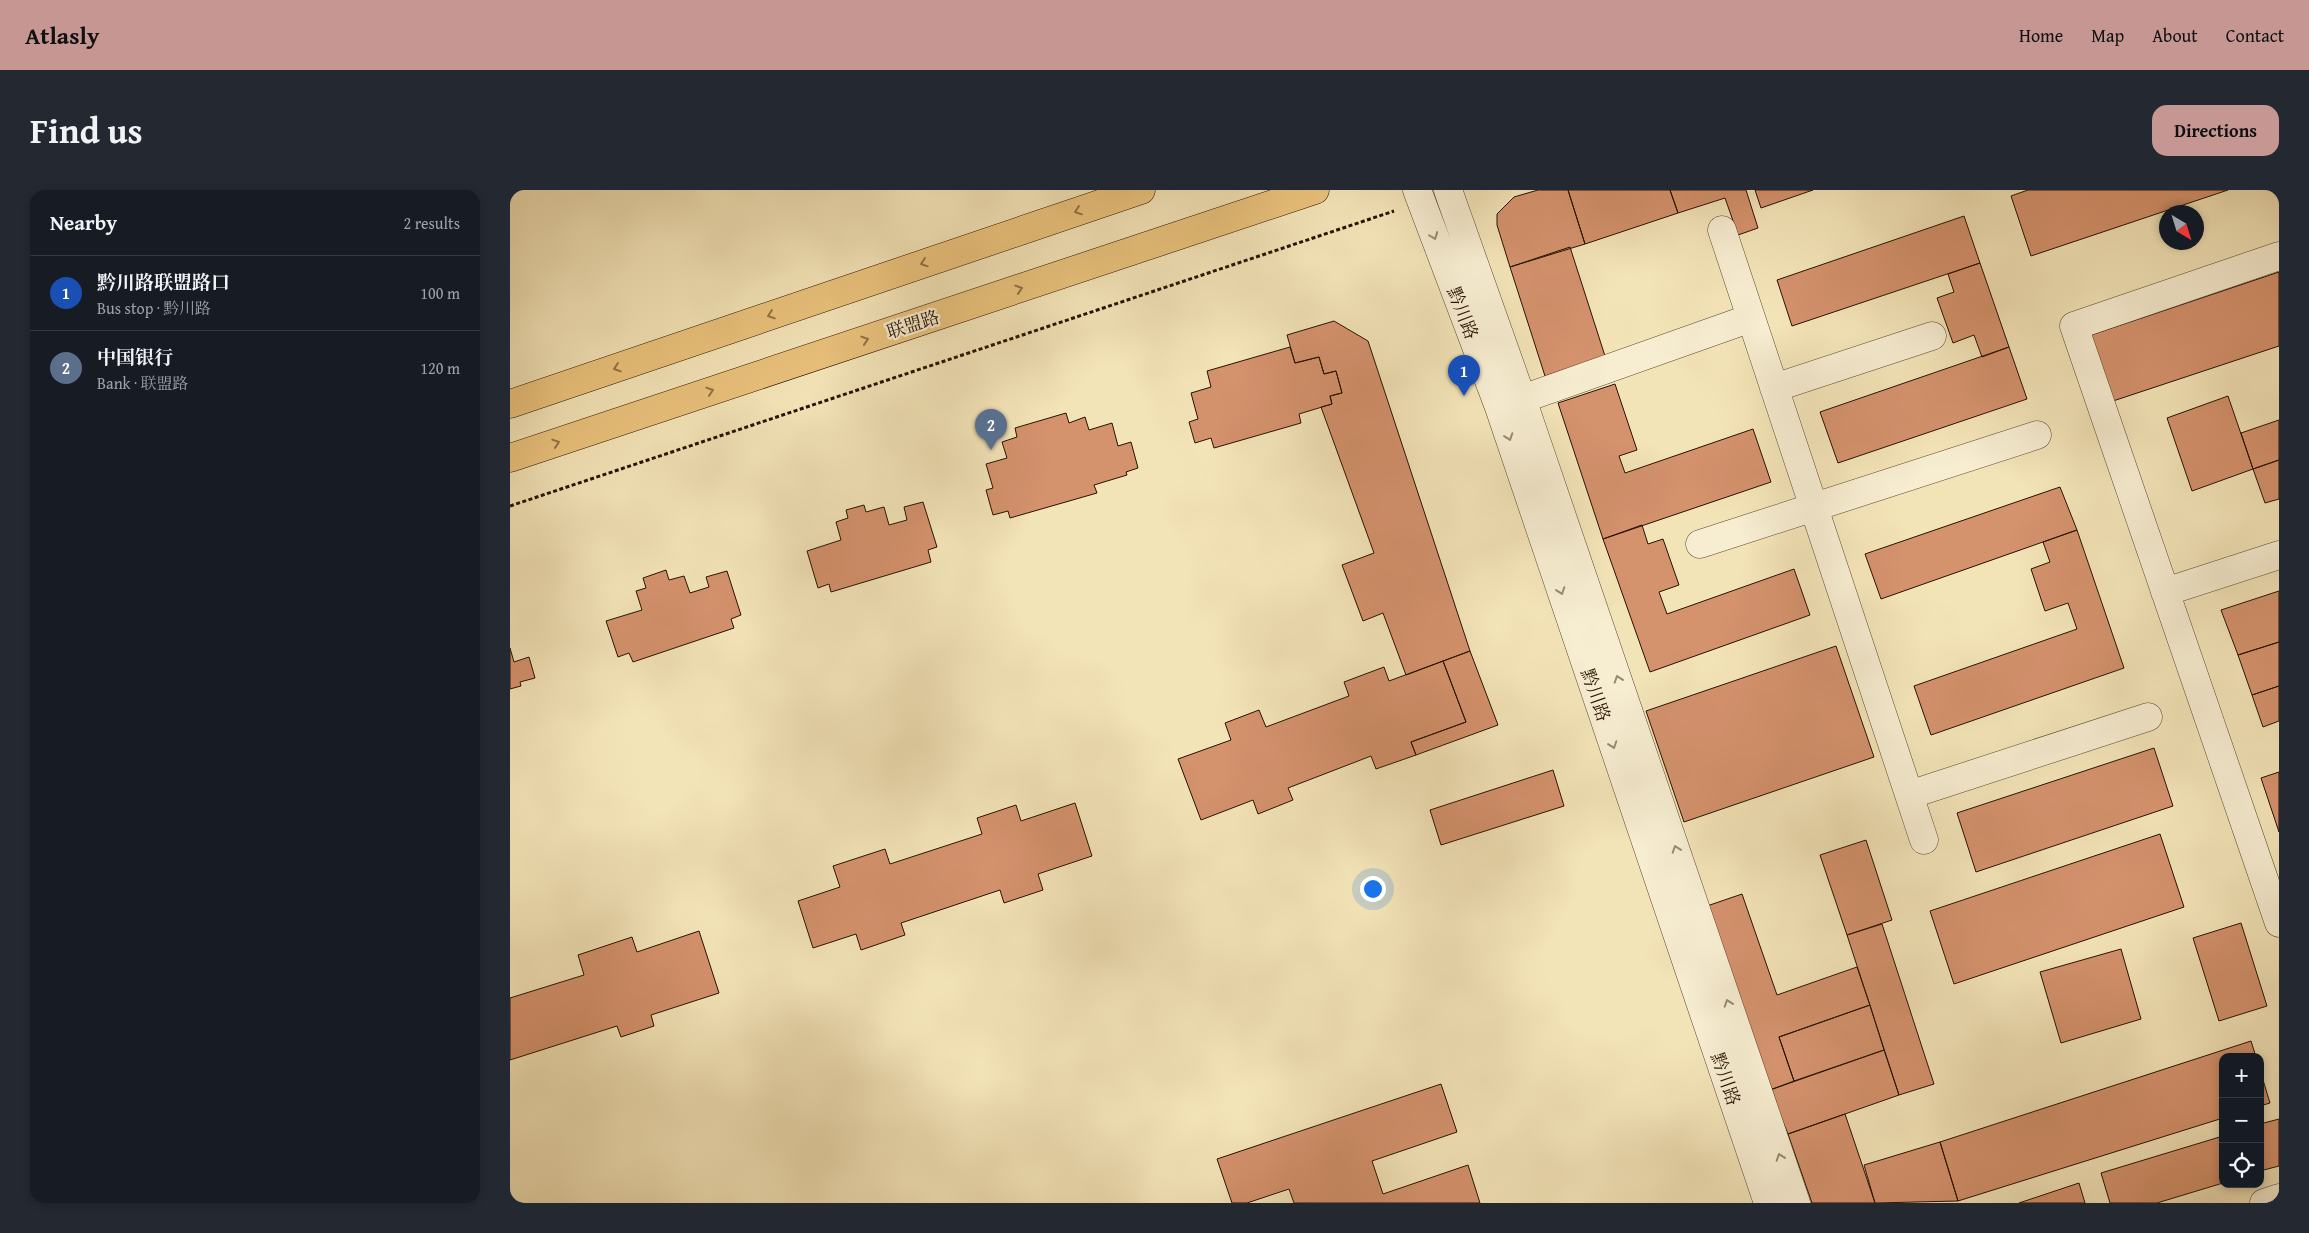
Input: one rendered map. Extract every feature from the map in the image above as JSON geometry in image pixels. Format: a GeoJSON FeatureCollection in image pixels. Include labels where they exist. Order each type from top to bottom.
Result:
{"type":"FeatureCollection","features":[{"type":"Feature","properties":{"kind":"main road"},"geometry":{"type":"LineString","coordinates":[[510,404],[1141,190]]}},
{"type":"Feature","properties":{"kind":"main road","name":"联盟路"},"geometry":{"type":"LineString","coordinates":[[510,458],[1315,190]]}},
{"type":"Feature","properties":{"kind":"street","name":"黔川路"},"geometry":{"type":"LineString","coordinates":[[1448,190],[1511,403],[1768,1203]]}},
{"type":"Feature","properties":{"kind":"street","name":"黔川路"},"geometry":{"type":"LineString","coordinates":[[1419,196],[1511,403],[1796,1203]]}},
{"type":"Feature","properties":{"kind":"street"},"geometry":{"type":"LineString","coordinates":[[1722,230],[1924,840]]}},
{"type":"Feature","properties":{"kind":"street"},"geometry":{"type":"LineString","coordinates":[[2279,256],[2074,326],[2279,924]]}},
{"type":"Feature","properties":{"kind":"street"},"geometry":{"type":"LineString","coordinates":[[1511,403],[1751,318]]}},
{"type":"Feature","properties":{"kind":"street"},"geometry":{"type":"LineString","coordinates":[[1774,388],[1932,336]]}},
{"type":"Feature","properties":{"kind":"street"},"geometry":{"type":"LineString","coordinates":[[1700,544],[2037,435]]}},
{"type":"Feature","properties":{"kind":"street"},"geometry":{"type":"LineString","coordinates":[[2166,592],[2279,555]]}},
{"type":"Feature","properties":{"kind":"street"},"geometry":{"type":"LineString","coordinates":[[1909,795],[2148,717]]}},
{"type":"Feature","properties":{"kind":"street"},"geometry":{"type":"LineString","coordinates":[[2264,1203],[2279,1198]]}},
{"type":"Feature","properties":{"kind":"path"},"geometry":{"type":"LineString","coordinates":[[510,506],[1419,196]]}},
{"type":"Feature","properties":{"kind":"building"},"geometry":{"type":"Polygon","coordinates":[[[1538,190],[1568,190],[1585,244],[1510,267],[1497,225],[1497,214],[1514,197],[1538,190]]]}},
{"type":"Feature","properties":{"kind":"building"},"geometry":{"type":"Polygon","coordinates":[[[1568,190],[1670,190],[1678,213],[1585,244],[1568,190]]]}},
{"type":"Feature","properties":{"kind":"building"},"geometry":{"type":"Polygon","coordinates":[[[1670,190],[1746,190],[1758,228],[1738,235],[1725,198],[1678,213],[1670,190]]]}},
{"type":"Feature","properties":{"kind":"building"},"geometry":{"type":"Polygon","coordinates":[[[1755,190],[1813,190],[1761,208],[1755,190]]]}},
{"type":"Feature","properties":{"kind":"building"},"geometry":{"type":"Polygon","coordinates":[[[2028,190],[2228,190],[2183,205],[2159,205],[2159,213],[2031,256],[2011,196],[2028,190]]]}},
{"type":"Feature","properties":{"kind":"building"},"geometry":{"type":"Polygon","coordinates":[[[1964,216],[1980,263],[1792,326],[1777,280],[1964,216]]]}},
{"type":"Feature","properties":{"kind":"building"},"geometry":{"type":"Polygon","coordinates":[[[1570,247],[1605,356],[1545,376],[1510,267],[1570,247]]]}},
{"type":"Feature","properties":{"kind":"building"},"geometry":{"type":"Polygon","coordinates":[[[1980,263],[2009,347],[1982,357],[1974,335],[1953,343],[1937,298],[1954,292],[1948,274],[1980,263]]]}},
{"type":"Feature","properties":{"kind":"building"},"geometry":{"type":"Polygon","coordinates":[[[2279,272],[2279,346],[2110,402],[2088,336],[2279,272]]]}},
{"type":"Feature","properties":{"kind":"building"},"geometry":{"type":"Polygon","coordinates":[[[1334,321],[1368,341],[1470,651],[1406,675],[1383,613],[1363,621],[1342,565],[1374,553],[1321,407],[1332,404],[1330,396],[1342,393],[1336,371],[1324,374],[1319,357],[1295,363],[1287,335],[1334,321]]]}},
{"type":"Feature","properties":{"kind":"building"},"geometry":{"type":"Polygon","coordinates":[[[1290,347],[1295,363],[1319,357],[1324,374],[1336,371],[1342,393],[1330,396],[1332,404],[1299,414],[1301,423],[1214,448],[1211,438],[1195,443],[1189,422],[1198,419],[1191,393],[1211,387],[1207,371],[1290,347]]]}},
{"type":"Feature","properties":{"kind":"building"},"geometry":{"type":"Polygon","coordinates":[[[2009,347],[2027,399],[1838,463],[1820,412],[2009,347]]]}},
{"type":"Feature","properties":{"kind":"building"},"geometry":{"type":"Polygon","coordinates":[[[1615,384],[1637,450],[1619,456],[1625,473],[1753,429],[1771,482],[1603,539],[1558,403],[1615,384]]]}},
{"type":"Feature","properties":{"kind":"building"},"geometry":{"type":"Polygon","coordinates":[[[2228,396],[2253,469],[2192,491],[2167,418],[2228,396]]]}},
{"type":"Feature","properties":{"kind":"building"},"geometry":{"type":"Polygon","coordinates":[[[1066,413],[1069,423],[1085,417],[1089,430],[1112,423],[1118,446],[1131,442],[1138,468],[1126,472],[1127,475],[1094,485],[1097,493],[1010,518],[1008,511],[993,515],[986,490],[993,488],[986,464],[1007,458],[1002,442],[1017,437],[1015,428],[1066,413]]]}},
{"type":"Feature","properties":{"kind":"building"},"geometry":{"type":"Polygon","coordinates":[[[2279,420],[2279,460],[2253,469],[2241,433],[2279,420]]]}},
{"type":"Feature","properties":{"kind":"building"},"geometry":{"type":"Polygon","coordinates":[[[2279,460],[2279,499],[2265,503],[2253,469],[2279,460]]]}},
{"type":"Feature","properties":{"kind":"building"},"geometry":{"type":"Polygon","coordinates":[[[2060,487],[2077,530],[1881,599],[1865,554],[2060,487]]]}},
{"type":"Feature","properties":{"kind":"building"},"geometry":{"type":"Polygon","coordinates":[[[923,502],[937,547],[928,550],[931,562],[831,592],[829,584],[818,588],[807,551],[841,540],[836,522],[848,518],[846,510],[864,505],[866,512],[884,507],[889,525],[907,520],[904,507],[923,502]]]}},
{"type":"Feature","properties":{"kind":"building"},"geometry":{"type":"Polygon","coordinates":[[[1642,525],[1648,544],[1663,539],[1679,585],[1659,592],[1667,614],[1794,569],[1810,615],[1650,672],[1603,539],[1642,525]]]}},
{"type":"Feature","properties":{"kind":"building"},"geometry":{"type":"Polygon","coordinates":[[[2077,530],[2124,668],[1931,735],[1914,686],[2077,629],[2068,603],[2045,611],[2031,569],[2050,562],[2043,542],[2077,530]]]}},
{"type":"Feature","properties":{"kind":"building"},"geometry":{"type":"Polygon","coordinates":[[[666,570],[669,580],[684,576],[690,593],[709,587],[706,577],[727,571],[741,615],[731,619],[734,628],[633,662],[629,653],[618,657],[606,621],[642,610],[636,591],[646,588],[643,578],[666,570]]]}},
{"type":"Feature","properties":{"kind":"building"},"geometry":{"type":"Polygon","coordinates":[[[2279,591],[2279,642],[2238,655],[2221,610],[2279,591]]]}},
{"type":"Feature","properties":{"kind":"building"},"geometry":{"type":"Polygon","coordinates":[[[2279,642],[2279,686],[2252,695],[2238,655],[2279,642]]]}},
{"type":"Feature","properties":{"kind":"building"},"geometry":{"type":"Polygon","coordinates":[[[1836,646],[1874,757],[1684,822],[1646,711],[1836,646]]]}},
{"type":"Feature","properties":{"kind":"building"},"geometry":{"type":"Polygon","coordinates":[[[510,648],[514,662],[529,657],[535,678],[520,682],[521,686],[510,689],[510,648]]]}},
{"type":"Feature","properties":{"kind":"building"},"geometry":{"type":"Polygon","coordinates":[[[1470,651],[1498,725],[1416,755],[1411,742],[1466,722],[1443,661],[1470,651]]]}},
{"type":"Feature","properties":{"kind":"building"},"geometry":{"type":"Polygon","coordinates":[[[1443,661],[1466,722],[1411,742],[1416,755],[1376,769],[1371,756],[1288,788],[1293,800],[1258,814],[1253,800],[1201,820],[1178,759],[1231,740],[1225,723],[1259,710],[1266,727],[1349,696],[1344,682],[1384,667],[1389,681],[1443,661]]]}},
{"type":"Feature","properties":{"kind":"building"},"geometry":{"type":"Polygon","coordinates":[[[2279,686],[2279,721],[2263,727],[2252,695],[2279,686]]]}},
{"type":"Feature","properties":{"kind":"building"},"geometry":{"type":"Polygon","coordinates":[[[2154,748],[2173,806],[1976,872],[1957,813],[2154,748]]]}},
{"type":"Feature","properties":{"kind":"building"},"geometry":{"type":"Polygon","coordinates":[[[1553,770],[1564,806],[1441,845],[1430,810],[1553,770]]]}},
{"type":"Feature","properties":{"kind":"building"},"geometry":{"type":"Polygon","coordinates":[[[2279,772],[2279,832],[2261,778],[2279,772]]]}},
{"type":"Feature","properties":{"kind":"building"},"geometry":{"type":"Polygon","coordinates":[[[1075,803],[1092,856],[1038,874],[1043,890],[1004,903],[1000,890],[901,923],[905,935],[861,950],[856,934],[813,948],[798,901],[840,887],[833,866],[885,849],[890,864],[982,834],[977,818],[1016,805],[1021,821],[1075,803]]]}},
{"type":"Feature","properties":{"kind":"building"},"geometry":{"type":"Polygon","coordinates":[[[2160,834],[2184,907],[1954,984],[1930,911],[2160,834]]]}},
{"type":"Feature","properties":{"kind":"building"},"geometry":{"type":"Polygon","coordinates":[[[1866,840],[1892,920],[1847,935],[1820,855],[1866,840]]]}},
{"type":"Feature","properties":{"kind":"building"},"geometry":{"type":"Polygon","coordinates":[[[1742,894],[1777,995],[1857,967],[1870,1005],[1779,1037],[1794,1081],[1770,1090],[1707,906],[1742,894]]]}},
{"type":"Feature","properties":{"kind":"building"},"geometry":{"type":"Polygon","coordinates":[[[2241,923],[2267,1006],[2219,1021],[2193,938],[2241,923]]]}},
{"type":"Feature","properties":{"kind":"building"},"geometry":{"type":"Polygon","coordinates":[[[1882,924],[1934,1084],[1899,1095],[1847,935],[1882,924]]]}},
{"type":"Feature","properties":{"kind":"building"},"geometry":{"type":"Polygon","coordinates":[[[699,931],[719,993],[651,1015],[654,1026],[621,1037],[617,1026],[510,1060],[510,998],[584,975],[578,955],[632,937],[637,952],[699,931]]]}},
{"type":"Feature","properties":{"kind":"building"},"geometry":{"type":"Polygon","coordinates":[[[2121,949],[2141,1019],[2061,1043],[2040,972],[2121,949]]]}},
{"type":"Feature","properties":{"kind":"building"},"geometry":{"type":"Polygon","coordinates":[[[1870,1005],[1884,1050],[1794,1081],[1779,1037],[1870,1005]]]}},
{"type":"Feature","properties":{"kind":"building"},"geometry":{"type":"Polygon","coordinates":[[[2251,1041],[2255,1053],[2219,1053],[2219,1119],[1958,1201],[1940,1142],[2251,1041]]]}},
{"type":"Feature","properties":{"kind":"building"},"geometry":{"type":"Polygon","coordinates":[[[1884,1050],[1899,1095],[1788,1134],[1770,1090],[1884,1050]]]}},
{"type":"Feature","properties":{"kind":"building"},"geometry":{"type":"Polygon","coordinates":[[[2264,1083],[2270,1103],[2264,1105],[2264,1083]]]}},
{"type":"Feature","properties":{"kind":"building"},"geometry":{"type":"Polygon","coordinates":[[[1441,1084],[1457,1132],[1372,1161],[1383,1194],[1468,1165],[1480,1203],[1294,1203],[1289,1189],[1247,1203],[1232,1203],[1217,1159],[1441,1084]]]}},
{"type":"Feature","properties":{"kind":"building"},"geometry":{"type":"Polygon","coordinates":[[[1845,1114],[1875,1203],[1812,1203],[1788,1134],[1845,1114]]]}},
{"type":"Feature","properties":{"kind":"building"},"geometry":{"type":"Polygon","coordinates":[[[2279,1119],[2279,1166],[2264,1170],[2264,1143],[2264,1123],[2279,1119]]]}},
{"type":"Feature","properties":{"kind":"building"},"geometry":{"type":"Polygon","coordinates":[[[2219,1137],[2219,1184],[2157,1203],[2110,1203],[2101,1173],[2219,1137]]]}},
{"type":"Feature","properties":{"kind":"building"},"geometry":{"type":"Polygon","coordinates":[[[1940,1142],[1958,1201],[1875,1203],[1864,1165],[1940,1142]]]}},
{"type":"Feature","properties":{"kind":"building"},"geometry":{"type":"Polygon","coordinates":[[[2079,1183],[2085,1203],[2019,1203],[2079,1183]]]}},
{"type":"Feature","properties":{"kind":"place","name":"黔川路联盟路口"},"geometry":{"type":"Point","coordinates":[1464,396]}},
{"type":"Feature","properties":{"kind":"place","name":"中国银行"},"geometry":{"type":"Point","coordinates":[991,450]}}]}
